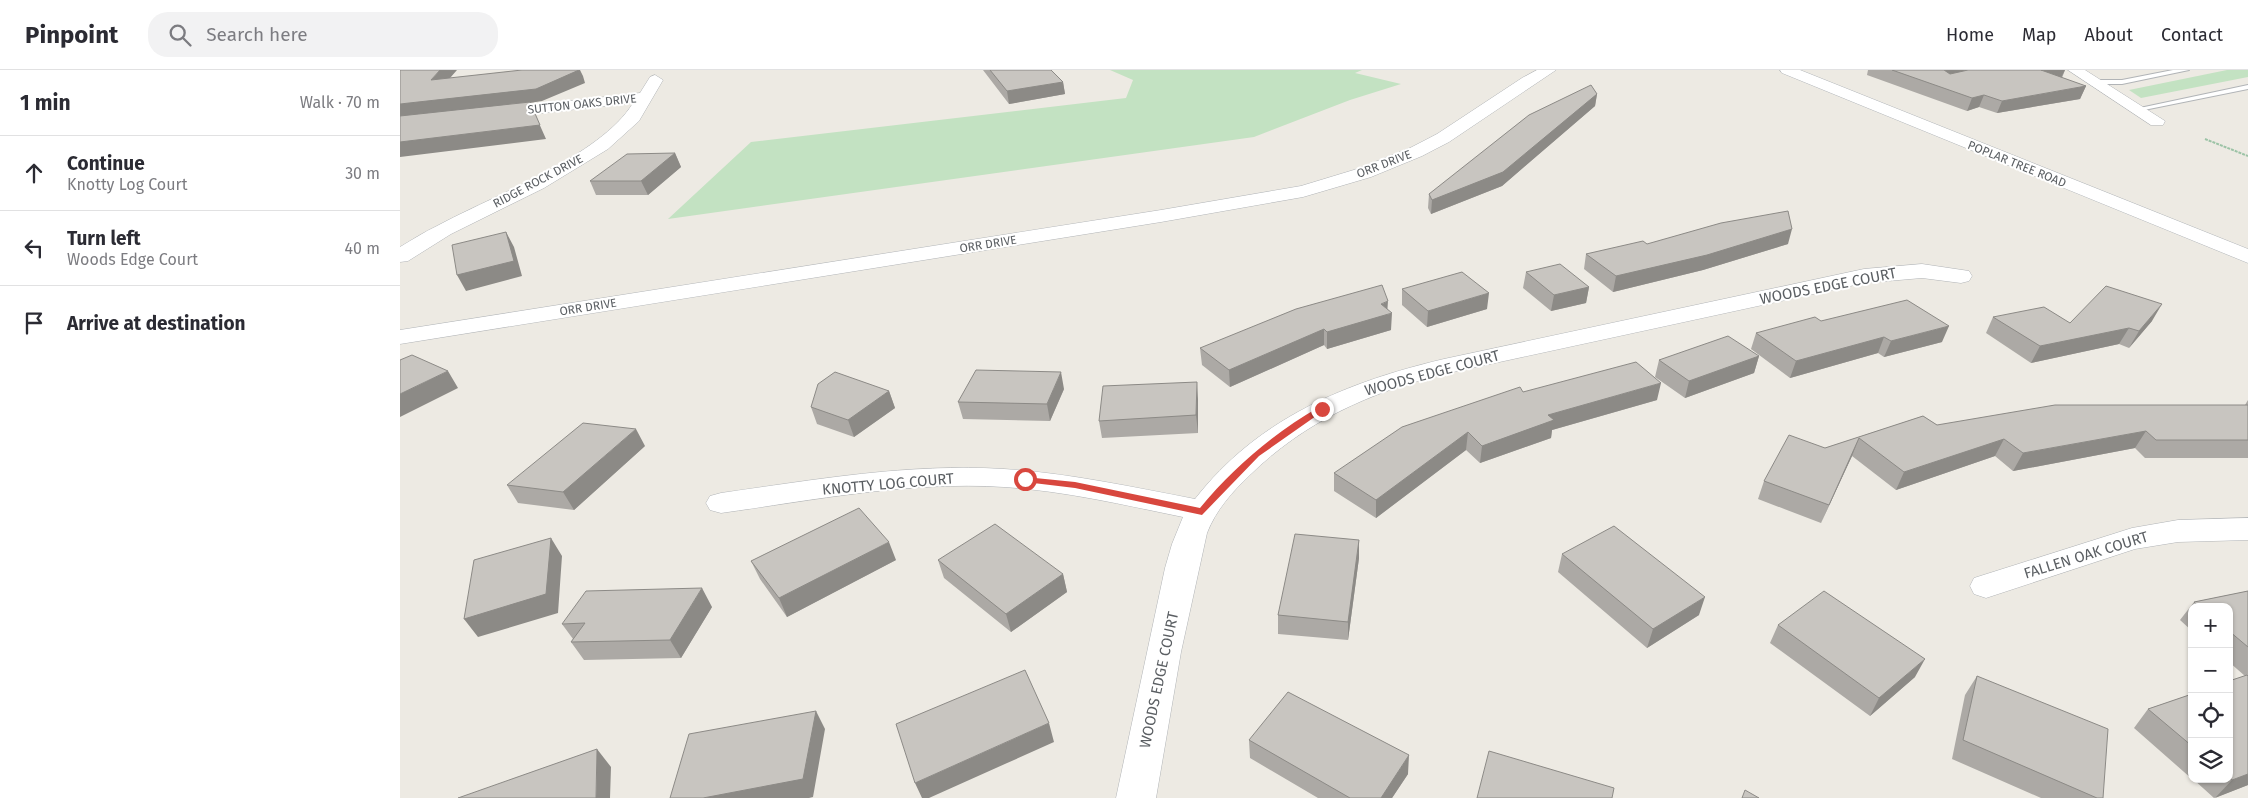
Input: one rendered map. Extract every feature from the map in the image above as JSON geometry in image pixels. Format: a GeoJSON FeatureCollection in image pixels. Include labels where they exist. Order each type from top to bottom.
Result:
{"type":"FeatureCollection","features":[{"type":"Feature","properties":{"kind":"street","name":"ORR DRIVE"},"geometry":{"type":"LineString","coordinates":[[400,337],[1152,218],[1303,190],[1364,173],[1416,152],[1443,138],[1527,81],[1549,70]]}},
{"type":"Feature","properties":{"kind":"street","name":"POPLAR TREE ROAD"},"geometry":{"type":"LineString","coordinates":[[1787,70],[2248,257]]}},
{"type":"Feature","properties":{"kind":"street"},"geometry":{"type":"LineString","coordinates":[[2075,70],[2158,121]]}},
{"type":"Feature","properties":{"kind":"street","name":"RIDGE ROCK DRIVE"},"geometry":{"type":"LineString","coordinates":[[400,256],[444,230],[537,184],[580,160],[618,133],[633,117],[655,80]]}},
{"type":"Feature","properties":{"kind":"street","name":"SUTTON OAKS DRIVE"},"geometry":{"type":"LineString","coordinates":[[478,115],[646,98]]}},
{"type":"Feature","properties":{"kind":"street","name":"WOODS EDGE COURT"},"geometry":{"type":"LineString","coordinates":[[1136,798],[1154,693],[1188,543],[1202,512],[1224,484],[1256,454],[1296,424],[1344,398],[1397,379],[1864,276],[1922,271],[1962,276]]}},
{"type":"Feature","properties":{"kind":"street","name":"KNOTTY LOG COURT"},"geometry":{"type":"LineString","coordinates":[[721,503],[890,480],[975,477],[1075,485],[1202,512]]}},
{"type":"Feature","properties":{"kind":"street","name":"FALLEN OAK COURT"},"geometry":{"type":"LineString","coordinates":[[1986,586],[2132,539],[2178,531],[2248,529]]}},
{"type":"Feature","properties":{"kind":"lane"},"geometry":{"type":"LineString","coordinates":[[2095,82],[2122,82],[2185,70]]}},
{"type":"Feature","properties":{"kind":"lane"},"geometry":{"type":"LineString","coordinates":[[2139,109],[2248,86]]}},
{"type":"Feature","properties":{"kind":"path"},"geometry":{"type":"LineString","coordinates":[[2205,138],[2248,156]]}},
{"type":"Feature","properties":{"kind":"green space"},"geometry":{"type":"Polygon","coordinates":[[[1110,70],[1362,70],[1355,73],[1401,84],[1350,100],[1254,137],[668,219],[751,142],[1126,98],[1133,80],[1110,70]]]}},
{"type":"Feature","properties":{"kind":"green space"},"geometry":{"type":"Polygon","coordinates":[[[2227,70],[2248,70],[2248,77],[2141,98],[2129,90],[2227,70]]]}},
{"type":"Feature","properties":{"kind":"building"},"geometry":{"type":"Polygon","coordinates":[[[400,70],[440,70],[431,80],[522,70],[579,70],[536,89],[400,104],[400,70]]]}},
{"type":"Feature","properties":{"kind":"building"},"geometry":{"type":"Polygon","coordinates":[[[990,70],[1051,70],[1063,82],[1007,91],[990,70]]]}},
{"type":"Feature","properties":{"kind":"building"},"geometry":{"type":"Polygon","coordinates":[[[1892,70],[1944,70],[1950,74],[1968,70],[2041,70],[2086,86],[2002,101],[1984,95],[1972,98],[1892,70]]]}},
{"type":"Feature","properties":{"kind":"building"},"geometry":{"type":"Polygon","coordinates":[[[1591,85],[1597,94],[1503,172],[1432,200],[1429,194],[1529,115],[1591,85]]]}},
{"type":"Feature","properties":{"kind":"building"},"geometry":{"type":"Polygon","coordinates":[[[530,102],[540,125],[400,142],[400,116],[530,102]]]}},
{"type":"Feature","properties":{"kind":"building"},"geometry":{"type":"Polygon","coordinates":[[[675,153],[641,181],[590,181],[627,154],[675,153]]]}},
{"type":"Feature","properties":{"kind":"building"},"geometry":{"type":"Polygon","coordinates":[[[1788,211],[1792,229],[1707,255],[1616,276],[1586,254],[1643,241],[1647,244],[1721,223],[1788,211]]]}},
{"type":"Feature","properties":{"kind":"building"},"geometry":{"type":"Polygon","coordinates":[[[506,232],[514,261],[457,275],[452,245],[506,232]]]}},
{"type":"Feature","properties":{"kind":"building"},"geometry":{"type":"Polygon","coordinates":[[[1560,264],[1589,287],[1554,295],[1526,272],[1560,264]]]}},
{"type":"Feature","properties":{"kind":"building"},"geometry":{"type":"Polygon","coordinates":[[[1462,272],[1489,293],[1428,311],[1402,289],[1462,272]]]}},
{"type":"Feature","properties":{"kind":"building"},"geometry":{"type":"Polygon","coordinates":[[[1382,285],[1388,301],[1381,304],[1392,313],[1327,332],[1324,329],[1229,370],[1200,348],[1296,309],[1382,285]]]}},
{"type":"Feature","properties":{"kind":"building"},"geometry":{"type":"Polygon","coordinates":[[[2106,286],[2162,304],[2139,331],[2129,328],[2040,346],[1993,317],[2044,307],[2070,323],[2106,286]]]}},
{"type":"Feature","properties":{"kind":"building"},"geometry":{"type":"Polygon","coordinates":[[[1907,300],[1949,326],[1891,341],[1884,337],[1796,361],[1756,333],[1815,317],[1821,321],[1907,300]]]}},
{"type":"Feature","properties":{"kind":"building"},"geometry":{"type":"Polygon","coordinates":[[[1728,336],[1759,356],[1689,381],[1659,360],[1728,336]]]}},
{"type":"Feature","properties":{"kind":"building"},"geometry":{"type":"Polygon","coordinates":[[[412,355],[448,371],[400,394],[400,360],[412,355]]]}},
{"type":"Feature","properties":{"kind":"building"},"geometry":{"type":"Polygon","coordinates":[[[1636,362],[1661,383],[1548,415],[1554,420],[1482,446],[1468,432],[1376,500],[1334,473],[1402,427],[1520,387],[1523,392],[1636,362]]]}},
{"type":"Feature","properties":{"kind":"building"},"geometry":{"type":"Polygon","coordinates":[[[976,370],[1061,372],[1047,404],[958,402],[976,370]]]}},
{"type":"Feature","properties":{"kind":"building"},"geometry":{"type":"Polygon","coordinates":[[[835,372],[889,391],[848,420],[811,407],[818,384],[835,372]]]}},
{"type":"Feature","properties":{"kind":"building"},"geometry":{"type":"Polygon","coordinates":[[[1197,382],[1196,415],[1099,421],[1103,386],[1197,382]]]}},
{"type":"Feature","properties":{"kind":"building"},"geometry":{"type":"Polygon","coordinates":[[[2055,405],[2248,405],[2248,440],[2156,440],[2146,431],[2023,453],[2004,439],[1904,472],[1859,438],[1829,505],[1764,481],[1789,435],[1825,448],[1923,416],[1937,425],[2055,405]]]}},
{"type":"Feature","properties":{"kind":"building"},"geometry":{"type":"Polygon","coordinates":[[[583,423],[636,429],[563,492],[507,485],[583,423]]]}},
{"type":"Feature","properties":{"kind":"building"},"geometry":{"type":"Polygon","coordinates":[[[859,508],[889,542],[779,598],[751,561],[859,508]]]}},
{"type":"Feature","properties":{"kind":"building"},"geometry":{"type":"Polygon","coordinates":[[[995,524],[1063,574],[1006,614],[938,560],[995,524]]]}},
{"type":"Feature","properties":{"kind":"building"},"geometry":{"type":"Polygon","coordinates":[[[1614,526],[1705,597],[1653,629],[1562,554],[1614,526]]]}},
{"type":"Feature","properties":{"kind":"building"},"geometry":{"type":"Polygon","coordinates":[[[1295,534],[1359,540],[1348,622],[1278,615],[1295,534]]]}},
{"type":"Feature","properties":{"kind":"building"},"geometry":{"type":"Polygon","coordinates":[[[551,538],[546,594],[464,619],[474,560],[551,538]]]}},
{"type":"Feature","properties":{"kind":"building"},"geometry":{"type":"Polygon","coordinates":[[[702,588],[670,640],[571,642],[585,623],[562,624],[586,591],[702,588]]]}},
{"type":"Feature","properties":{"kind":"building"},"geometry":{"type":"Polygon","coordinates":[[[1824,591],[1925,659],[1879,698],[1778,625],[1824,591]]]}},
{"type":"Feature","properties":{"kind":"building"},"geometry":{"type":"Polygon","coordinates":[[[2248,591],[2248,647],[2233,634],[2233,603],[2194,602],[2248,591]]]}},
{"type":"Feature","properties":{"kind":"building"},"geometry":{"type":"Polygon","coordinates":[[[1025,670],[1049,723],[915,783],[896,724],[1025,670]]]}},
{"type":"Feature","properties":{"kind":"building"},"geometry":{"type":"Polygon","coordinates":[[[1977,676],[2108,729],[2103,798],[2097,798],[1963,740],[1977,676]]]}},
{"type":"Feature","properties":{"kind":"building"},"geometry":{"type":"Polygon","coordinates":[[[2248,676],[2248,774],[2233,780],[2233,693],[2233,680],[2248,676]]]}},
{"type":"Feature","properties":{"kind":"building"},"geometry":{"type":"Polygon","coordinates":[[[1288,692],[1409,755],[1381,798],[1350,798],[1249,740],[1288,692]]]}},
{"type":"Feature","properties":{"kind":"building"},"geometry":{"type":"Polygon","coordinates":[[[2188,695],[2188,743],[2148,709],[2188,695]]]}},
{"type":"Feature","properties":{"kind":"building"},"geometry":{"type":"Polygon","coordinates":[[[816,711],[803,779],[703,798],[670,798],[689,734],[816,711]]]}},
{"type":"Feature","properties":{"kind":"building"},"geometry":{"type":"Polygon","coordinates":[[[597,749],[596,798],[458,798],[597,749]]]}},
{"type":"Feature","properties":{"kind":"building"},"geometry":{"type":"Polygon","coordinates":[[[1489,751],[1614,788],[1612,798],[1477,798],[1489,751]]]}},
{"type":"Feature","properties":{"kind":"building"},"geometry":{"type":"Polygon","coordinates":[[[1745,790],[1759,798],[1742,798],[1745,790]]]}},
{"type":"Feature","properties":{"kind":"route"},"geometry":{"type":"LineString","coordinates":[[1025,479],[1075,485],[1202,512],[1224,484],[1256,454],[1296,424],[1322,409]]}}]}
